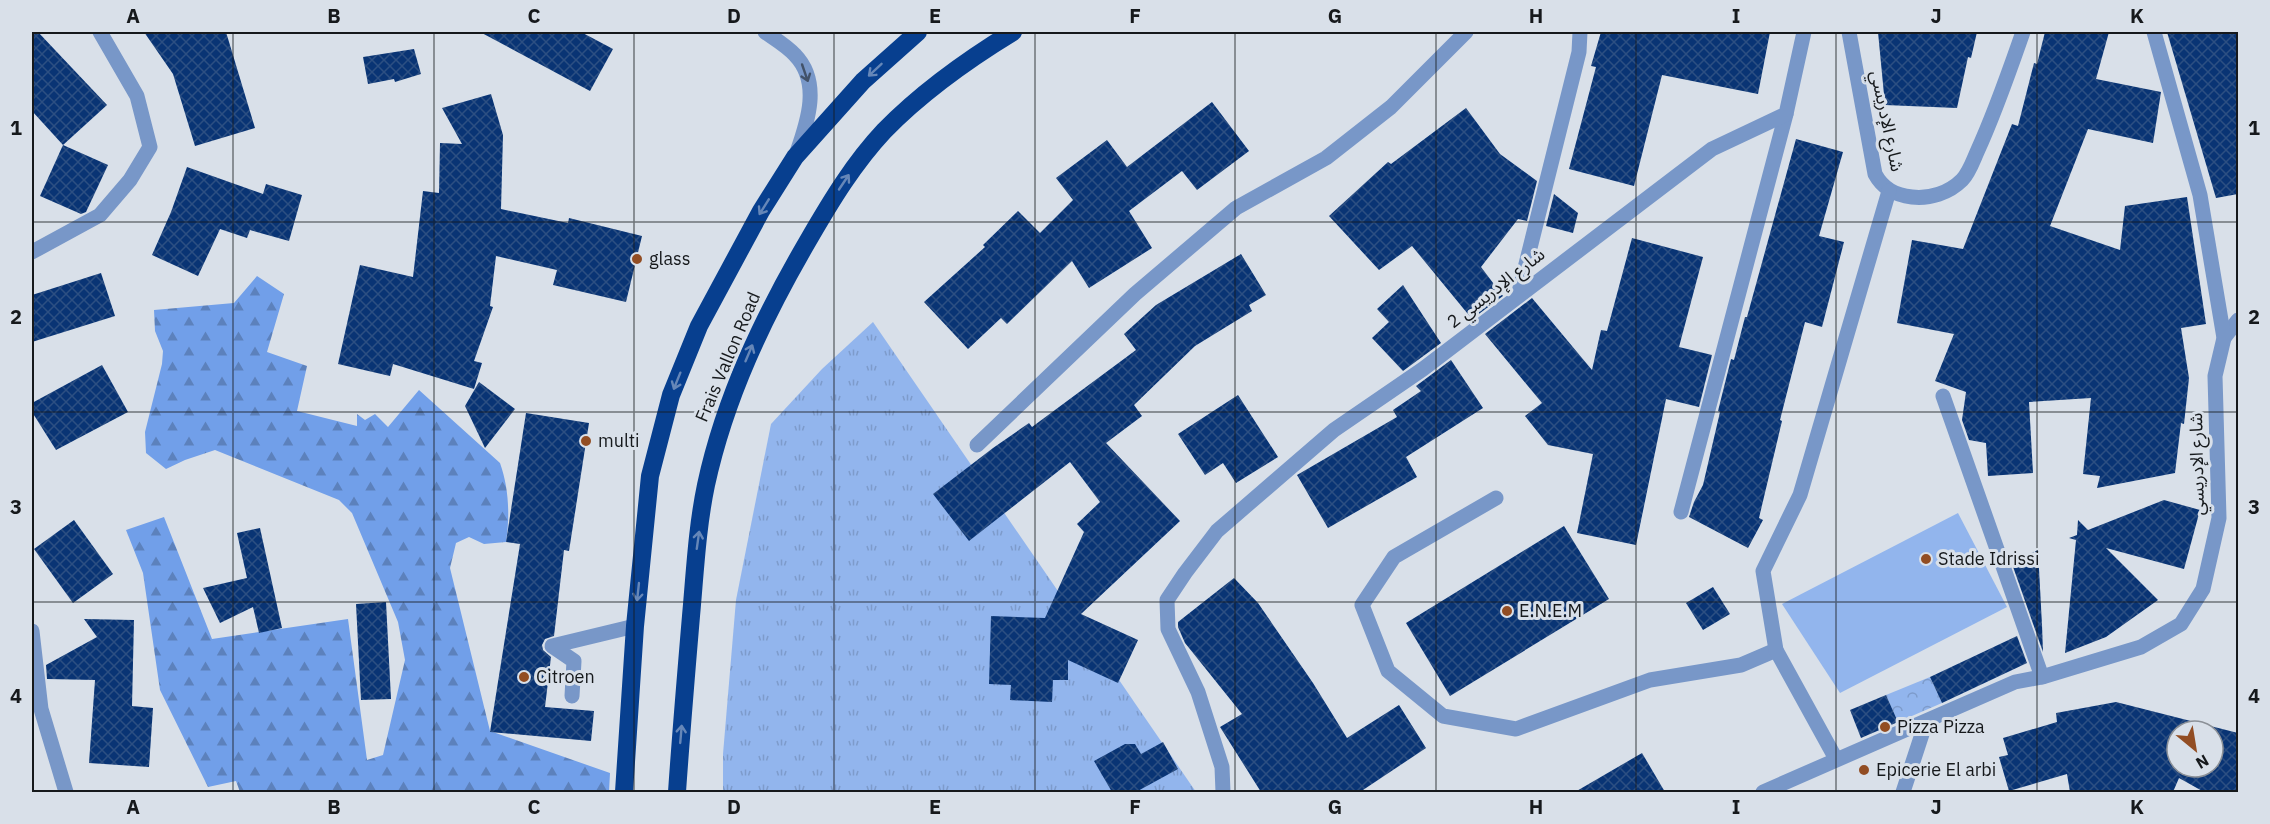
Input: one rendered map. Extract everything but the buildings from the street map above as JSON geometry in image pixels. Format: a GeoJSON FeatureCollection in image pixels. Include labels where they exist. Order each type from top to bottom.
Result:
{"type":"FeatureCollection","features":[{"type":"Feature","properties":{"kind":"highway","name":"Frais Vallon Road"},"geometry":{"type":"LineString","coordinates":[[624,792],[635,626],[650,476],[671,395],[699,326],[761,211],[795,158],[863,81],[918,32]]}},
{"type":"Feature","properties":{"kind":"highway","name":"Frais Vallon Road"},"geometry":{"type":"LineString","coordinates":[[677,792],[697,552],[706,487],[717,439],[738,380],[761,326],[784,281],[830,203],[859,160],[907,108],[929,90],[1013,32]]}},
{"type":"Feature","properties":{"kind":"street"},"geometry":{"type":"LineString","coordinates":[[32,252],[100,215],[130,180],[150,147],[137,96],[100,32]]}},
{"type":"Feature","properties":{"kind":"street"},"geometry":{"type":"LineString","coordinates":[[765,32],[795,54],[803,64],[807,77],[811,98],[807,124],[795,158]]}},
{"type":"Feature","properties":{"kind":"street"},"geometry":{"type":"LineString","coordinates":[[977,445],[1135,294],[1236,208],[1326,158],[1391,107],[1466,32]]}},
{"type":"Feature","properties":{"kind":"street"},"geometry":{"type":"LineString","coordinates":[[1518,296],[1579,52],[1580,32]]}},
{"type":"Feature","properties":{"kind":"street"},"geometry":{"type":"LineString","coordinates":[[1681,512],[1786,114],[1804,32]]}},
{"type":"Feature","properties":{"kind":"street","name":"شارع الإدريسي"},"geometry":{"type":"LineString","coordinates":[[1849,32],[1875,174],[1883,186],[1903,196],[1930,197],[1942,194],[1964,178],[1993,117],[2023,32]]}},
{"type":"Feature","properties":{"kind":"street","name":"شارع الإدريسي"},"geometry":{"type":"LineString","coordinates":[[1763,792],[2015,682],[2042,677],[2141,647],[2181,624],[2203,590],[2219,518],[2215,376],[2224,338],[2200,195],[2154,32]]}},
{"type":"Feature","properties":{"kind":"street","name":"شارع الإدريسي 2"},"geometry":{"type":"LineString","coordinates":[[1223,792],[1222,767],[1198,692],[1167,629],[1167,600],[1217,531],[1334,430],[1422,369],[1712,149],[1786,114]]}},
{"type":"Feature","properties":{"kind":"street"},"geometry":{"type":"LineString","coordinates":[[1836,759],[1776,650],[1763,571],[1800,495],[1889,190]]}},
{"type":"Feature","properties":{"kind":"street"},"geometry":{"type":"LineString","coordinates":[[2224,338],[2238,320]]}},
{"type":"Feature","properties":{"kind":"street"},"geometry":{"type":"LineString","coordinates":[[1943,396],[2042,677]]}},
{"type":"Feature","properties":{"kind":"street"},"geometry":{"type":"LineString","coordinates":[[1496,498],[1394,557],[1362,605],[1388,671],[1443,716],[1516,729],[1650,680],[1741,665],[1776,650]]}},
{"type":"Feature","properties":{"kind":"street"},"geometry":{"type":"LineString","coordinates":[[572,696],[574,662],[552,646],[635,626]]}},
{"type":"Feature","properties":{"kind":"street"},"geometry":{"type":"LineString","coordinates":[[32,631],[40,709],[66,792]]}},
{"type":"Feature","properties":{"kind":"street"},"geometry":{"type":"LineString","coordinates":[[1903,792],[1926,722]]}},
{"type":"Feature","properties":{"kind":"green space"},"geometry":{"type":"Polygon","coordinates":[[[257,276],[284,294],[267,352],[307,366],[297,411],[357,426],[357,414],[365,420],[375,414],[388,427],[419,390],[500,463],[508,502],[506,542],[484,544],[469,537],[456,543],[450,568],[490,731],[610,773],[609,792],[240,792],[236,781],[208,787],[160,690],[143,573],[126,530],[164,517],[212,639],[348,619],[367,760],[383,755],[405,660],[398,622],[352,513],[339,500],[215,450],[166,469],[146,453],[145,432],[162,364],[163,351],[155,331],[154,310],[234,303],[257,276]]]}},
{"type":"Feature","properties":{"kind":"green space"},"geometry":{"type":"Polygon","coordinates":[[[873,322],[1196,792],[723,792],[723,754],[736,600],[771,424],[822,369],[873,322]]]}},
{"type":"Feature","properties":{"kind":"green space","name":"Stade Idrissi"},"geometry":{"type":"Polygon","coordinates":[[[1958,513],[2007,607],[1840,693],[1782,604],[1958,513]]]}},
{"type":"Feature","properties":{"kind":"green space"},"geometry":{"type":"Polygon","coordinates":[[[1930,677],[1942,703],[1898,722],[1886,695],[1930,677]]]}},
{"type":"Feature","properties":{"kind":"place","name":"glass"},"geometry":{"type":"Point","coordinates":[637,259]}},
{"type":"Feature","properties":{"kind":"place","name":"multi"},"geometry":{"type":"Point","coordinates":[586,441]}},
{"type":"Feature","properties":{"kind":"place","name":"Stade Idrissi"},"geometry":{"type":"Point","coordinates":[1926,559]}},
{"type":"Feature","properties":{"kind":"place","name":"E.N.E.M"},"geometry":{"type":"Point","coordinates":[1507,611]}},
{"type":"Feature","properties":{"kind":"place","name":"Citroen"},"geometry":{"type":"Point","coordinates":[524,677]}},
{"type":"Feature","properties":{"kind":"place","name":"Pizza Pizza"},"geometry":{"type":"Point","coordinates":[1885,727]}},
{"type":"Feature","properties":{"kind":"place","name":"Epicerie El arbi"},"geometry":{"type":"Point","coordinates":[1864,770]}}]}
